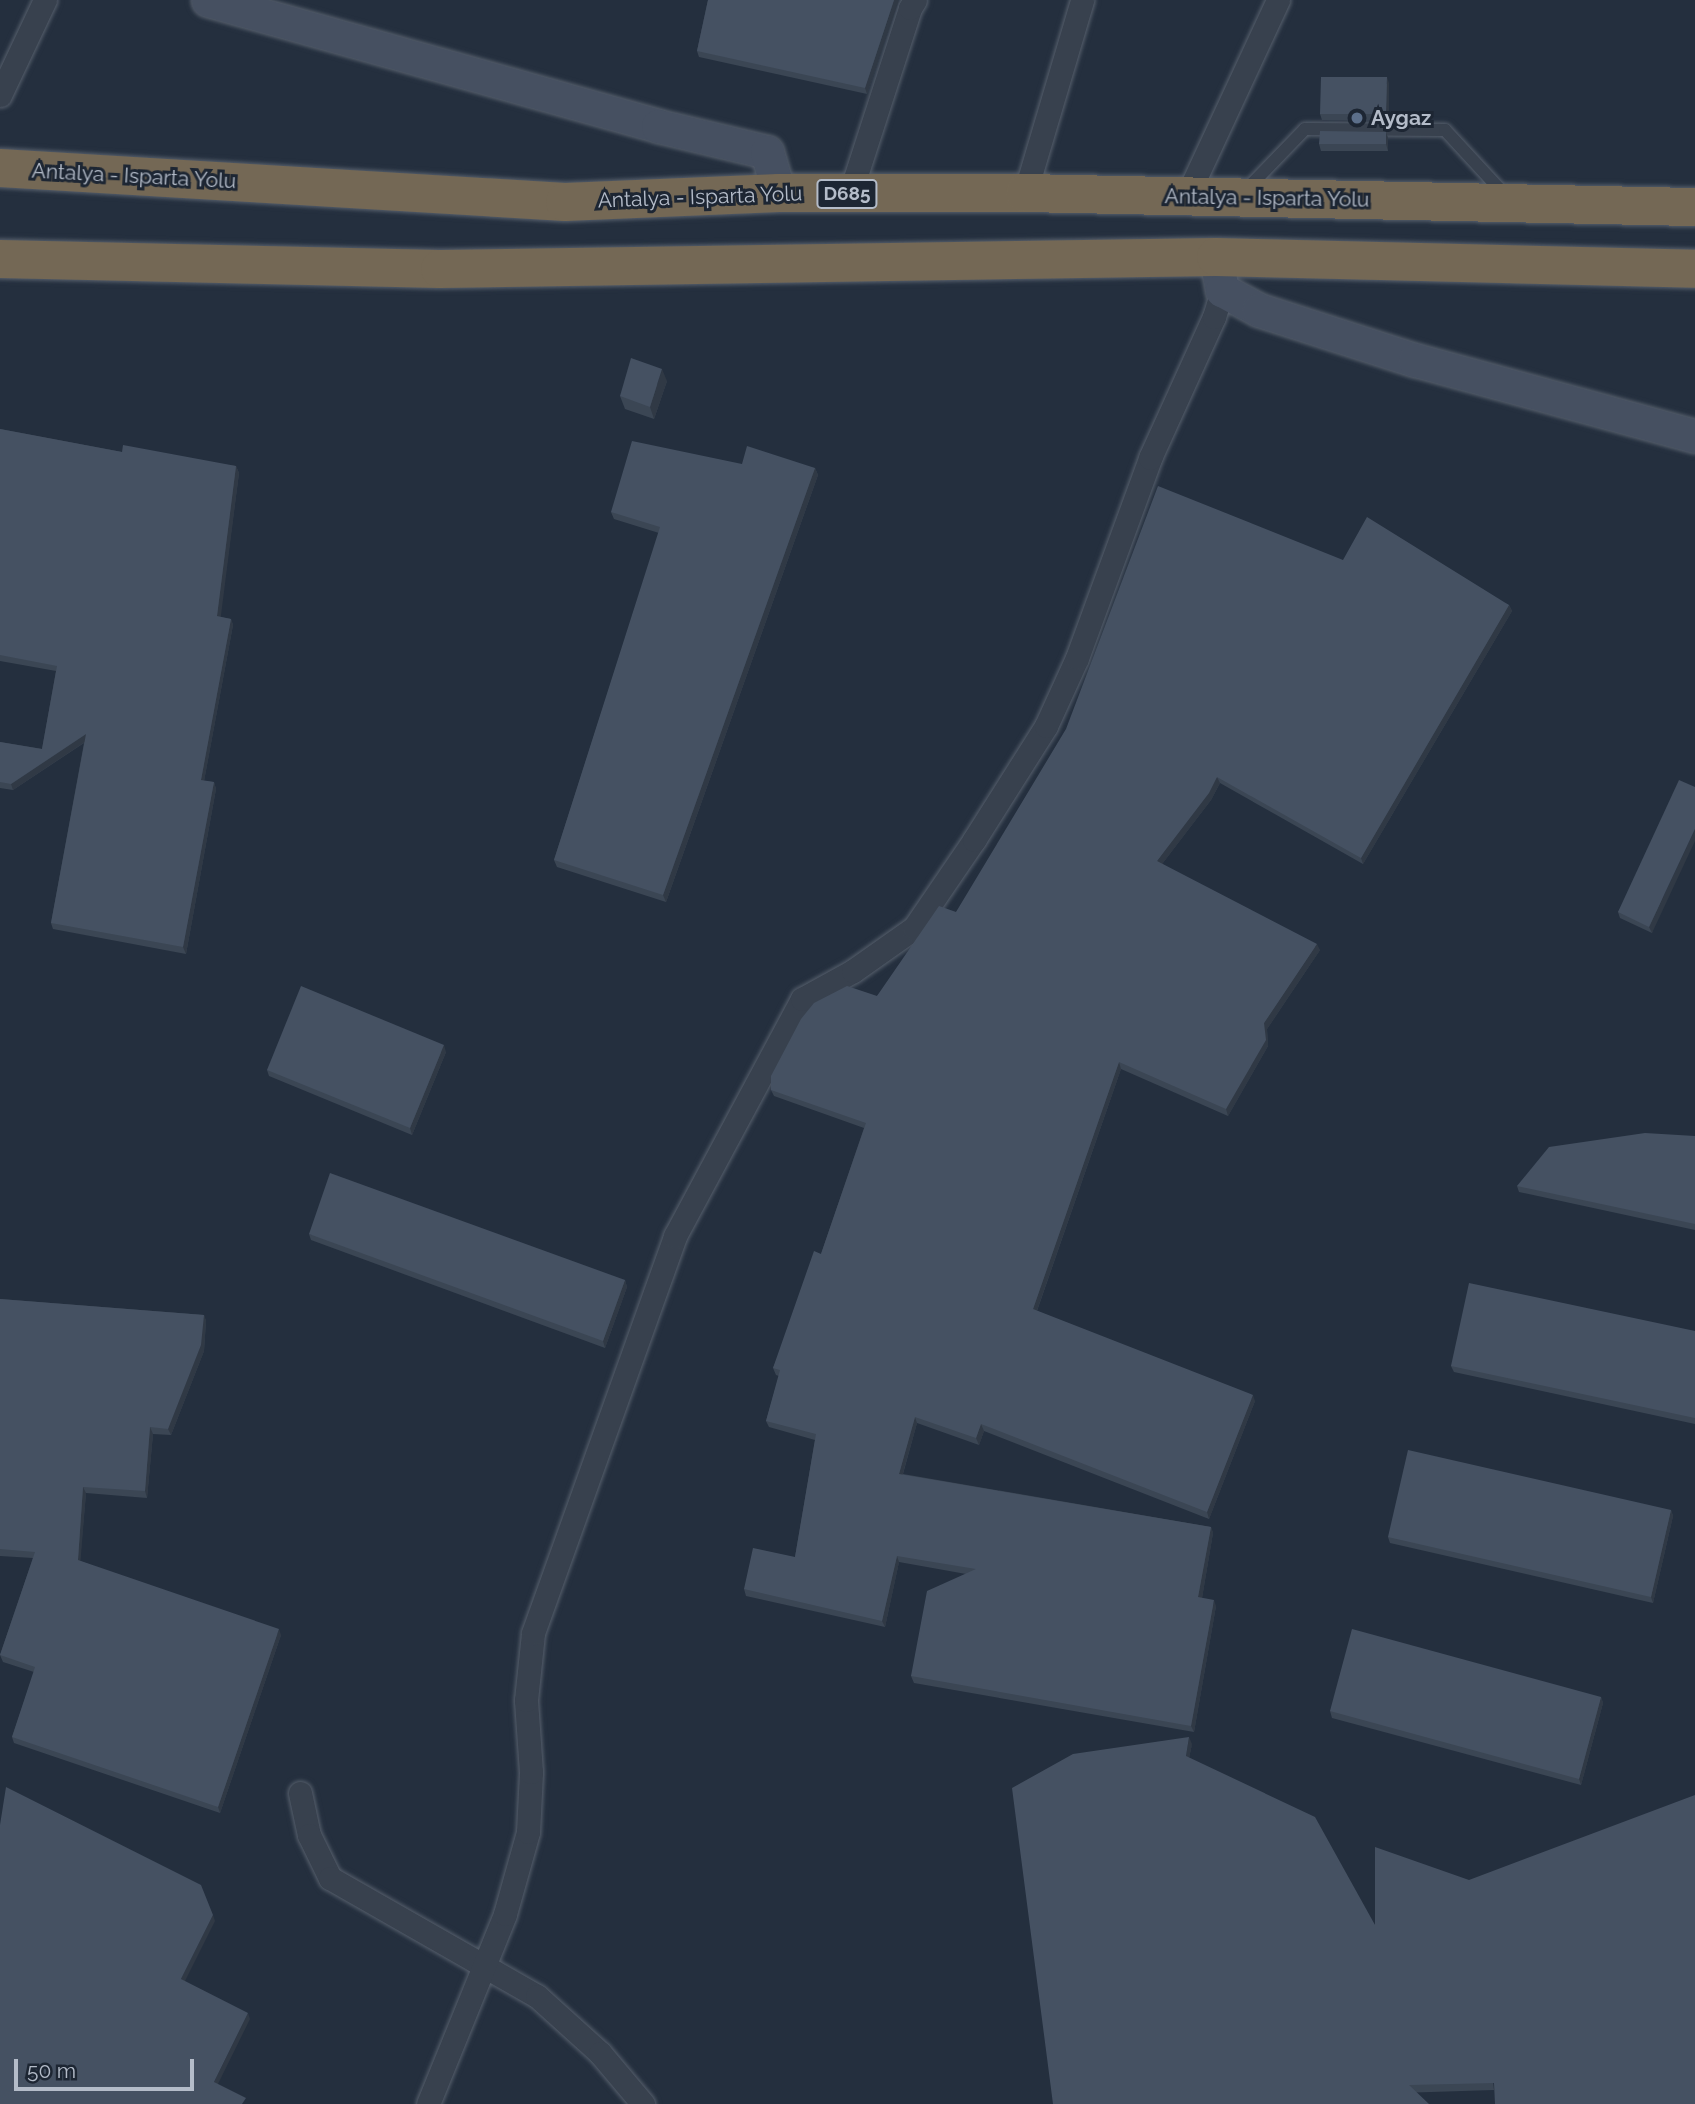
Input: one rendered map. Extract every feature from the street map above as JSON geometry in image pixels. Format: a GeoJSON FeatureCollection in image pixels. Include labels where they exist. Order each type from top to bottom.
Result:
{"type":"FeatureCollection","features":[{"type":"Feature","properties":{"kind":"highway","name":"Antalya - Isparta Yolu"},"geometry":{"type":"LineString","coordinates":[[0,168],[565,202],[779,193],[1025,193],[1695,206]]}},
{"type":"Feature","properties":{"kind":"highway"},"geometry":{"type":"LineString","coordinates":[[0,259],[440,269],[1219,273],[1695,269]]}},
{"type":"Feature","properties":{"kind":"street"},"geometry":{"type":"LineString","coordinates":[[0,95],[45,0]]}},
{"type":"Feature","properties":{"kind":"street"},"geometry":{"type":"LineString","coordinates":[[208,0],[658,126],[767,152],[779,193]]}},
{"type":"Feature","properties":{"kind":"street"},"geometry":{"type":"LineString","coordinates":[[850,194],[910,8],[915,0]]}},
{"type":"Feature","properties":{"kind":"street"},"geometry":{"type":"LineString","coordinates":[[1025,193],[1082,0]]}},
{"type":"Feature","properties":{"kind":"street"},"geometry":{"type":"LineString","coordinates":[[1187,195],[1278,0]]}},
{"type":"Feature","properties":{"kind":"street"},"geometry":{"type":"LineString","coordinates":[[1219,273],[1259,310],[1415,360],[1695,436]]}},
{"type":"Feature","properties":{"kind":"street"},"geometry":{"type":"LineString","coordinates":[[428,2104],[505,1914],[528,1832],[531,1772],[526,1700],[533,1633],[675,1236],[802,999],[853,971],[914,928],[975,841],[1046,726],[1077,658],[1150,458],[1214,317],[1219,273]]}},
{"type":"Feature","properties":{"kind":"street"},"geometry":{"type":"LineString","coordinates":[[300,1793],[309,1835],[330,1878],[537,1996],[600,2053],[643,2104]]}},
{"type":"Feature","properties":{"kind":"lane"},"geometry":{"type":"LineString","coordinates":[[1240,197],[1306,129],[1445,130],[1512,203]]}},
{"type":"Feature","properties":{"kind":"building"},"geometry":{"type":"Polygon","coordinates":[[[708,0],[894,0],[865,88],[697,51],[708,0]]]}},
{"type":"Feature","properties":{"kind":"building"},"geometry":{"type":"Polygon","coordinates":[[[1321,77],[1387,77],[1386,114],[1320,114],[1321,77]]]}},
{"type":"Feature","properties":{"kind":"building"},"geometry":{"type":"Polygon","coordinates":[[[1320,131],[1386,132],[1386,144],[1319,144],[1320,131]]]}},
{"type":"Feature","properties":{"kind":"building"},"geometry":{"type":"Polygon","coordinates":[[[631,358],[662,369],[650,407],[620,396],[631,358]]]}},
{"type":"Feature","properties":{"kind":"building"},"geometry":{"type":"Polygon","coordinates":[[[0,429],[122,452],[123,445],[236,466],[217,616],[231,619],[201,780],[214,782],[183,947],[51,923],[86,734],[11,784],[0,782],[0,742],[42,749],[57,666],[0,655],[0,429]]]}},
{"type":"Feature","properties":{"kind":"building"},"geometry":{"type":"Polygon","coordinates":[[[632,441],[742,464],[747,446],[815,468],[663,895],[554,860],[660,527],[611,512],[632,441]]]}},
{"type":"Feature","properties":{"kind":"building"},"geometry":{"type":"Polygon","coordinates":[[[1158,486],[1343,560],[1367,517],[1509,605],[1361,858],[1217,777],[1209,793],[1157,861],[1317,944],[1264,1023],[1266,1040],[1226,1109],[1119,1062],[1033,1309],[1253,1395],[1207,1512],[981,1424],[976,1438],[915,1417],[899,1474],[1211,1527],[1198,1597],[1214,1600],[1191,1726],[911,1676],[927,1591],[976,1569],[897,1556],[882,1621],[744,1589],[753,1548],[795,1557],[816,1434],[766,1421],[780,1370],[773,1368],[814,1251],[821,1254],[866,1123],[771,1090],[771,1076],[801,1019],[814,1003],[847,986],[877,996],[939,906],[956,912],[1066,729],[1158,486]]]}},
{"type":"Feature","properties":{"kind":"building"},"geometry":{"type":"Polygon","coordinates":[[[1679,780],[1695,787],[1695,829],[1649,927],[1618,912],[1679,780]]]}},
{"type":"Feature","properties":{"kind":"building"},"geometry":{"type":"Polygon","coordinates":[[[301,986],[444,1045],[410,1128],[267,1070],[301,986]]]}},
{"type":"Feature","properties":{"kind":"building"},"geometry":{"type":"Polygon","coordinates":[[[1645,1133],[1695,1136],[1695,1224],[1517,1186],[1549,1147],[1645,1133]]]}},
{"type":"Feature","properties":{"kind":"building"},"geometry":{"type":"Polygon","coordinates":[[[330,1173],[625,1280],[603,1341],[309,1234],[330,1173]]]}},
{"type":"Feature","properties":{"kind":"building"},"geometry":{"type":"Polygon","coordinates":[[[1469,1283],[1695,1331],[1695,1418],[1451,1366],[1469,1283]]]}},
{"type":"Feature","properties":{"kind":"building"},"geometry":{"type":"Polygon","coordinates":[[[0,1299],[204,1315],[201,1345],[168,1429],[150,1427],[145,1491],[83,1487],[78,1560],[279,1629],[218,1807],[12,1737],[35,1667],[0,1655],[35,1552],[0,1549],[0,1299]]]}},
{"type":"Feature","properties":{"kind":"building"},"geometry":{"type":"Polygon","coordinates":[[[1408,1450],[1671,1510],[1651,1597],[1388,1537],[1408,1450]]]}},
{"type":"Feature","properties":{"kind":"building"},"geometry":{"type":"Polygon","coordinates":[[[1352,1629],[1601,1697],[1579,1779],[1330,1711],[1352,1629]]]}},
{"type":"Feature","properties":{"kind":"building"},"geometry":{"type":"Polygon","coordinates":[[[1189,1737],[1186,1756],[1315,1817],[1375,1925],[1375,1847],[1469,1880],[1695,1795],[1695,2104],[1495,2104],[1494,2083],[1409,2085],[1429,2104],[1053,2104],[1012,1788],[1073,1754],[1189,1737]]]}},
{"type":"Feature","properties":{"kind":"building"},"geometry":{"type":"Polygon","coordinates":[[[6,1787],[201,1885],[213,1915],[181,1979],[248,2013],[214,2082],[246,2098],[242,2104],[0,2104],[0,1825],[6,1787]]]}},
{"type":"Feature","properties":{"kind":"place","name":"Aygaz"},"geometry":{"type":"Point","coordinates":[1357,118]}}]}
